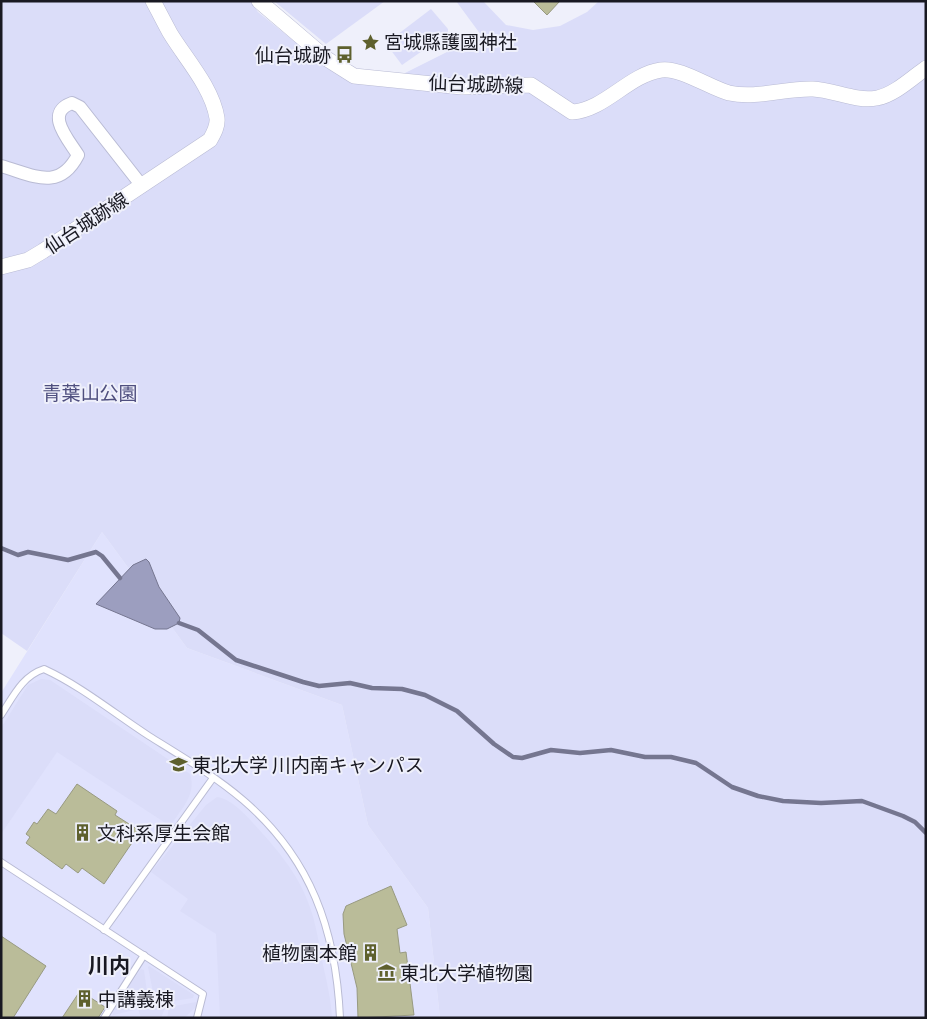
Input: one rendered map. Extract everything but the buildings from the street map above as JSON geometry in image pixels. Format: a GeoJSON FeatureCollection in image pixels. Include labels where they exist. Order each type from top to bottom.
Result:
{"type":"FeatureCollection","features":[{"type":"Feature","properties":{"kind":"street","name":"仙台城跡線"},"geometry":{"type":"LineString","coordinates":[[1,267],[28,260],[43,251],[210,140],[216,129],[217,119],[205,89],[153,1]]}},
{"type":"Feature","properties":{"kind":"street","name":"仙台城跡線"},"geometry":{"type":"LineString","coordinates":[[259,1],[327,59],[354,76],[462,87],[531,85],[572,112],[587,109],[645,74],[663,70],[730,93],[757,94],[812,88],[878,98],[892,92],[926,68]]}},
{"type":"Feature","properties":{"kind":"street"},"geometry":{"type":"LineString","coordinates":[[1,166],[49,180],[66,173],[78,155],[58,120],[59,112],[65,106],[72,103],[80,107],[142,186]]}},
{"type":"Feature","properties":{"kind":"lane"},"geometry":{"type":"LineString","coordinates":[[1,715],[24,679],[33,672],[44,669],[243,800],[275,830],[304,871],[325,921],[338,986],[340,1018]]}},
{"type":"Feature","properties":{"kind":"lane"},"geometry":{"type":"LineString","coordinates":[[104,930],[212,778]]}},
{"type":"Feature","properties":{"kind":"lane"},"geometry":{"type":"LineString","coordinates":[[1,862],[203,994],[196,1018]]}},
{"type":"Feature","properties":{"kind":"lane"},"geometry":{"type":"LineString","coordinates":[[104,1018],[144,955]]}},
{"type":"Feature","properties":{"kind":"shaded area","name":"東北大学 川内南キャンパス"},"geometry":{"type":"Polygon","coordinates":[[[102,532],[187,648],[342,705],[368,825],[428,908],[440,1018],[1,1018],[1,693],[102,532]]]}},
{"type":"Feature","properties":{"kind":"shaded area"},"geometry":{"type":"Polygon","coordinates":[[[146,559],[159,587],[180,618],[179,623],[167,629],[155,629],[96,604],[133,565],[146,559]]]}},
{"type":"Feature","properties":{"kind":"green space","name":"青葉山公園"},"geometry":{"type":"Polygon","coordinates":[[[1,1],[250,1],[258,12],[320,62],[357,73],[403,74],[481,35],[456,1],[483,1],[506,25],[533,30],[560,26],[587,12],[599,1],[926,1],[926,1018],[440,1018],[428,908],[368,825],[342,705],[187,648],[102,532],[27,651],[1,633],[1,1]]]}},
{"type":"Feature","properties":{"kind":"green space"},"geometry":{"type":"Polygon","coordinates":[[[274,1],[385,1],[326,44],[274,1]]]}},
{"type":"Feature","properties":{"kind":"green space"},"geometry":{"type":"Polygon","coordinates":[[[431,9],[448,29],[448,33],[402,65],[387,45],[389,41],[431,9]]]}},
{"type":"Feature","properties":{"kind":"green space"},"geometry":{"type":"Polygon","coordinates":[[[41,679],[50,680],[190,774],[192,781],[190,795],[170,826],[57,752],[1,834],[1,728],[28,685],[41,679]]]}},
{"type":"Feature","properties":{"kind":"green space"},"geometry":{"type":"Polygon","coordinates":[[[217,797],[232,803],[249,819],[269,841],[298,880],[311,910],[317,933],[329,991],[332,1018],[220,1018],[216,934],[180,911],[188,899],[151,872],[206,805],[217,797]]]}},
{"type":"Feature","properties":{"kind":"green space"},"geometry":{"type":"Polygon","coordinates":[[[149,966],[194,995],[193,998],[168,1002],[162,994],[153,992],[149,966]]]}},
{"type":"Feature","properties":{"kind":"green space"},"geometry":{"type":"Polygon","coordinates":[[[141,969],[144,970],[147,992],[139,997],[135,1010],[113,1015],[112,1011],[141,969]]]}},
{"type":"Feature","properties":{"kind":"green space"},"geometry":{"type":"Polygon","coordinates":[[[149,996],[157,998],[165,1008],[161,1018],[141,1018],[138,1009],[140,1002],[149,996]]]}},
{"type":"Feature","properties":{"kind":"green space"},"geometry":{"type":"Polygon","coordinates":[[[196,1002],[196,1007],[184,1018],[167,1018],[169,1007],[196,1002]]]}},
{"type":"Feature","properties":{"kind":"waterway"},"geometry":{"type":"LineString","coordinates":[[1,548],[18,555],[28,552],[68,560],[96,552],[102,556],[120,578]]}},
{"type":"Feature","properties":{"kind":"waterway"},"geometry":{"type":"LineString","coordinates":[[179,623],[198,630],[236,660],[303,682],[319,686],[350,683],[372,688],[402,689],[425,695],[457,711],[494,744],[513,757],[522,758],[551,750],[580,753],[611,750],[645,757],[671,757],[696,763],[732,787],[758,796],[783,801],[821,803],[862,801],[903,816],[915,822],[926,833]]}},
{"type":"Feature","properties":{"kind":"place","name":"宮城縣護國神社"},"geometry":{"type":"Point","coordinates":[370,42]}},
{"type":"Feature","properties":{"kind":"place","name":"仙台城跡"},"geometry":{"type":"Point","coordinates":[345,55]}},
{"type":"Feature","properties":{"kind":"place","name":"東北大学 川内南キャンパス"},"geometry":{"type":"Point","coordinates":[178,765]}},
{"type":"Feature","properties":{"kind":"place","name":"文科系厚生会館"},"geometry":{"type":"Point","coordinates":[83,833]}},
{"type":"Feature","properties":{"kind":"place","name":"植物園本館"},"geometry":{"type":"Point","coordinates":[371,953]}},
{"type":"Feature","properties":{"kind":"place","name":"東北大学植物園"},"geometry":{"type":"Point","coordinates":[386,973]}},
{"type":"Feature","properties":{"kind":"place","name":"中講義棟"},"geometry":{"type":"Point","coordinates":[84,999]}},
{"type":"Feature","properties":{"kind":"district","name":"川内"},"geometry":{"type":"Point","coordinates":[109,966]}}]}
